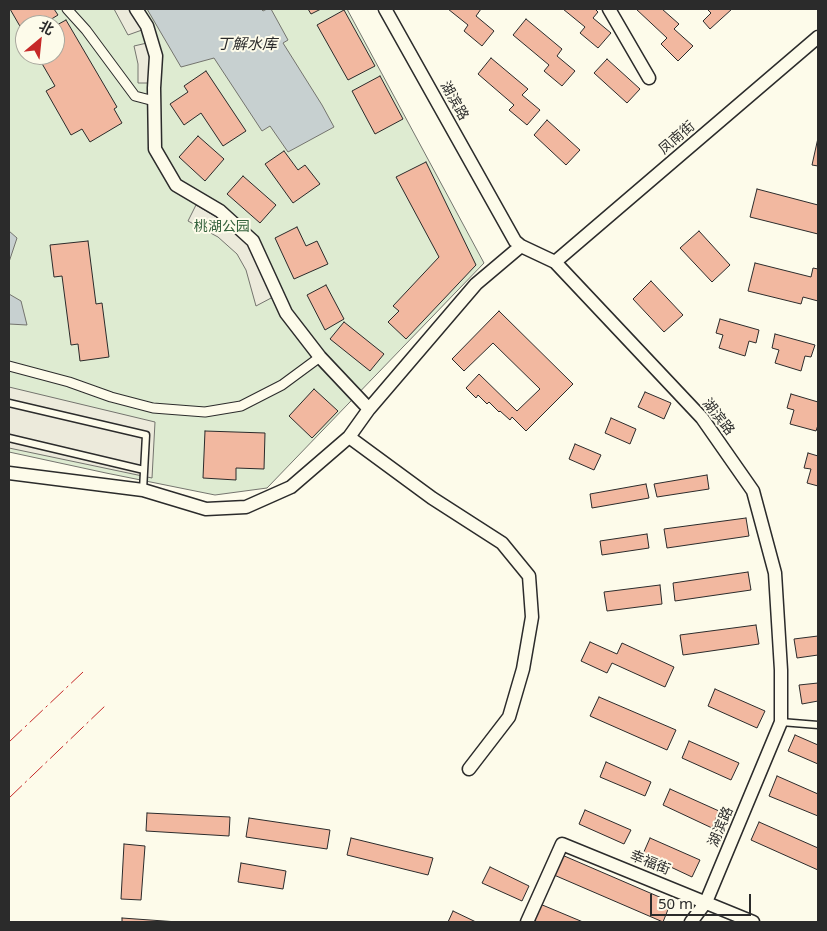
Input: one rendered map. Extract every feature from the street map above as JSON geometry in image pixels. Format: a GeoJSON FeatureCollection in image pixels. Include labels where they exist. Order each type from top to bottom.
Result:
{"type":"FeatureCollection","features":[{"type":"Feature","properties":{"kind":"street"},"geometry":{"type":"LineString","coordinates":[[68,9],[135,96],[154,101]]}},
{"type":"Feature","properties":{"kind":"street"},"geometry":{"type":"LineString","coordinates":[[136,9],[148,26],[156,56],[154,101],[155,150],[176,185],[220,211],[253,241],[286,314],[320,357],[369,409]]}},
{"type":"Feature","properties":{"kind":"street","name":"湖滨路"},"geometry":{"type":"LineString","coordinates":[[386,9],[515,241],[521,246],[555,262],[702,418],[753,491],[775,573],[781,670],[781,722],[706,902],[691,922]]}},
{"type":"Feature","properties":{"kind":"street"},"geometry":{"type":"LineString","coordinates":[[609,9],[649,78]]}},
{"type":"Feature","properties":{"kind":"street","name":"凤南街"},"geometry":{"type":"LineString","coordinates":[[555,262],[818,37]]}},
{"type":"Feature","properties":{"kind":"street"},"geometry":{"type":"LineString","coordinates":[[9,473],[143,490],[206,508],[246,507],[291,487],[350,437],[369,409],[476,284],[521,246]]}},
{"type":"Feature","properties":{"kind":"street"},"geometry":{"type":"LineString","coordinates":[[9,366],[153,408],[206,412],[241,406],[282,385],[320,357]]}},
{"type":"Feature","properties":{"kind":"street"},"geometry":{"type":"LineString","coordinates":[[350,437],[432,498],[502,543],[529,576],[532,617],[523,669],[509,717],[469,769]]}},
{"type":"Feature","properties":{"kind":"street","name":"幸福街"},"geometry":{"type":"LineString","coordinates":[[527,922],[562,844],[753,922]]}},
{"type":"Feature","properties":{"kind":"lane"},"geometry":{"type":"LineString","coordinates":[[9,403],[146,435],[143,490]]}},
{"type":"Feature","properties":{"kind":"lane"},"geometry":{"type":"LineString","coordinates":[[9,438],[144,470]]}},
{"type":"Feature","properties":{"kind":"lane"},"geometry":{"type":"LineString","coordinates":[[781,722],[818,725]]}},
{"type":"Feature","properties":{"kind":"green space","name":"桃湖公园"},"geometry":{"type":"Polygon","coordinates":[[[9,9],[347,9],[484,263],[267,488],[215,495],[9,452],[9,9]]]}},
{"type":"Feature","properties":{"kind":"shaded area"},"geometry":{"type":"Polygon","coordinates":[[[114,9],[131,9],[142,30],[128,35],[114,9]]]}},
{"type":"Feature","properties":{"kind":"shaded area"},"geometry":{"type":"Polygon","coordinates":[[[147,43],[150,62],[149,83],[138,83],[138,64],[134,46],[147,43]]]}},
{"type":"Feature","properties":{"kind":"shaded area"},"geometry":{"type":"Polygon","coordinates":[[[196,205],[230,225],[246,240],[273,297],[256,306],[246,270],[237,254],[218,237],[188,221],[196,205]]]}},
{"type":"Feature","properties":{"kind":"shaded area"},"geometry":{"type":"Polygon","coordinates":[[[9,387],[155,422],[152,478],[9,448],[9,387]]]}},
{"type":"Feature","properties":{"kind":"water","name":"丁解水库"},"geometry":{"type":"Polygon","coordinates":[[[147,9],[261,9],[263,11],[271,9],[288,40],[283,43],[334,127],[288,152],[270,126],[262,131],[214,58],[181,67],[147,9]]]}},
{"type":"Feature","properties":{"kind":"water"},"geometry":{"type":"Polygon","coordinates":[[[9,231],[17,238],[9,262],[9,231]]]}},
{"type":"Feature","properties":{"kind":"water"},"geometry":{"type":"Polygon","coordinates":[[[9,294],[21,301],[27,325],[9,324],[9,294]]]}},
{"type":"Feature","properties":{"kind":"building"},"geometry":{"type":"Polygon","coordinates":[[[10,9],[54,9],[58,15],[15,15],[15,18],[10,9]]]}},
{"type":"Feature","properties":{"kind":"building"},"geometry":{"type":"Polygon","coordinates":[[[308,9],[321,9],[311,14],[308,9]]]}},
{"type":"Feature","properties":{"kind":"building"},"geometry":{"type":"Polygon","coordinates":[[[448,9],[481,9],[476,16],[494,31],[482,46],[464,31],[468,25],[448,9]]]}},
{"type":"Feature","properties":{"kind":"building"},"geometry":{"type":"Polygon","coordinates":[[[563,9],[595,9],[598,12],[593,18],[611,33],[598,48],[580,33],[585,27],[563,9]]]}},
{"type":"Feature","properties":{"kind":"building"},"geometry":{"type":"Polygon","coordinates":[[[636,9],[662,9],[679,24],[674,29],[693,46],[678,61],[661,44],[667,38],[636,9]]]}},
{"type":"Feature","properties":{"kind":"building"},"geometry":{"type":"Polygon","coordinates":[[[707,9],[732,9],[710,29],[703,21],[711,13],[707,9]]]}},
{"type":"Feature","properties":{"kind":"building"},"geometry":{"type":"Polygon","coordinates":[[[344,10],[375,66],[348,80],[317,25],[344,10]]]}},
{"type":"Feature","properties":{"kind":"building"},"geometry":{"type":"Polygon","coordinates":[[[526,19],[562,49],[557,56],[575,71],[562,86],[544,71],[549,65],[513,35],[526,19]]]}},
{"type":"Feature","properties":{"kind":"building"},"geometry":{"type":"Polygon","coordinates":[[[65,21],[117,107],[114,109],[122,123],[90,142],[82,129],[71,135],[46,91],[55,86],[43,65],[65,65],[65,21]]]}},
{"type":"Feature","properties":{"kind":"building"},"geometry":{"type":"Polygon","coordinates":[[[491,58],[528,89],[522,95],[540,110],[527,125],[509,110],[514,105],[478,74],[491,58]]]}},
{"type":"Feature","properties":{"kind":"building"},"geometry":{"type":"Polygon","coordinates":[[[607,59],[640,89],[627,103],[594,73],[607,59]]]}},
{"type":"Feature","properties":{"kind":"building"},"geometry":{"type":"Polygon","coordinates":[[[206,71],[246,131],[223,146],[201,113],[184,125],[170,104],[188,92],[184,86],[206,71]]]}},
{"type":"Feature","properties":{"kind":"building"},"geometry":{"type":"Polygon","coordinates":[[[380,76],[403,119],[375,134],[352,91],[380,76]]]}},
{"type":"Feature","properties":{"kind":"building"},"geometry":{"type":"Polygon","coordinates":[[[547,120],[580,150],[566,165],[534,135],[547,120]]]}},
{"type":"Feature","properties":{"kind":"building"},"geometry":{"type":"Polygon","coordinates":[[[198,136],[224,159],[205,181],[179,157],[198,136]]]}},
{"type":"Feature","properties":{"kind":"building"},"geometry":{"type":"Polygon","coordinates":[[[818,138],[818,166],[812,165],[818,138]]]}},
{"type":"Feature","properties":{"kind":"building"},"geometry":{"type":"Polygon","coordinates":[[[284,151],[298,170],[305,165],[320,184],[293,203],[265,164],[284,151]]]}},
{"type":"Feature","properties":{"kind":"building"},"geometry":{"type":"Polygon","coordinates":[[[426,162],[476,265],[406,339],[388,322],[399,311],[393,306],[439,257],[396,177],[426,162]]]}},
{"type":"Feature","properties":{"kind":"building"},"geometry":{"type":"Polygon","coordinates":[[[243,176],[276,205],[260,223],[227,194],[243,176]]]}},
{"type":"Feature","properties":{"kind":"building"},"geometry":{"type":"Polygon","coordinates":[[[757,189],[818,205],[818,234],[750,217],[757,189]]]}},
{"type":"Feature","properties":{"kind":"building"},"geometry":{"type":"Polygon","coordinates":[[[297,227],[306,246],[317,241],[328,264],[294,279],[275,238],[297,227]]]}},
{"type":"Feature","properties":{"kind":"building"},"geometry":{"type":"Polygon","coordinates":[[[699,231],[730,265],[712,282],[680,248],[699,231]]]}},
{"type":"Feature","properties":{"kind":"building"},"geometry":{"type":"Polygon","coordinates":[[[88,241],[96,304],[102,303],[109,357],[80,361],[78,344],[71,345],[62,276],[54,277],[50,245],[88,241]]]}},
{"type":"Feature","properties":{"kind":"building"},"geometry":{"type":"Polygon","coordinates":[[[755,263],[811,277],[813,268],[818,269],[818,301],[803,297],[801,304],[748,291],[755,263]]]}},
{"type":"Feature","properties":{"kind":"building"},"geometry":{"type":"Polygon","coordinates":[[[651,281],[683,315],[664,332],[633,299],[651,281]]]}},
{"type":"Feature","properties":{"kind":"building"},"geometry":{"type":"Polygon","coordinates":[[[326,285],[344,319],[325,330],[307,295],[326,285]]]}},
{"type":"Feature","properties":{"kind":"building"},"geometry":{"type":"Polygon","coordinates":[[[499,311],[573,384],[526,431],[512,417],[510,420],[489,402],[487,404],[478,395],[476,398],[466,388],[479,374],[517,411],[540,389],[493,343],[464,371],[452,359],[499,311]]]}},
{"type":"Feature","properties":{"kind":"building"},"geometry":{"type":"Polygon","coordinates":[[[720,319],[759,330],[756,343],[749,341],[745,356],[719,348],[723,335],[716,333],[720,319]]]}},
{"type":"Feature","properties":{"kind":"building"},"geometry":{"type":"Polygon","coordinates":[[[344,322],[384,354],[370,371],[330,339],[344,322]]]}},
{"type":"Feature","properties":{"kind":"building"},"geometry":{"type":"Polygon","coordinates":[[[775,334],[815,345],[811,357],[805,356],[801,371],[775,363],[779,350],[772,348],[775,334]]]}},
{"type":"Feature","properties":{"kind":"building"},"geometry":{"type":"Polygon","coordinates":[[[314,389],[338,411],[312,438],[289,416],[314,389]]]}},
{"type":"Feature","properties":{"kind":"building"},"geometry":{"type":"Polygon","coordinates":[[[645,392],[671,403],[664,419],[638,407],[645,392]]]}},
{"type":"Feature","properties":{"kind":"building"},"geometry":{"type":"Polygon","coordinates":[[[791,394],[818,402],[818,425],[816,431],[790,424],[794,410],[787,408],[791,394]]]}},
{"type":"Feature","properties":{"kind":"building"},"geometry":{"type":"Polygon","coordinates":[[[611,418],[636,429],[630,444],[605,433],[611,418]]]}},
{"type":"Feature","properties":{"kind":"building"},"geometry":{"type":"Polygon","coordinates":[[[205,431],[265,433],[264,469],[236,468],[236,480],[203,478],[205,431]]]}},
{"type":"Feature","properties":{"kind":"building"},"geometry":{"type":"Polygon","coordinates":[[[575,444],[601,455],[594,470],[569,459],[575,444]]]}},
{"type":"Feature","properties":{"kind":"building"},"geometry":{"type":"Polygon","coordinates":[[[808,453],[818,456],[818,486],[807,483],[811,469],[804,468],[808,453]]]}},
{"type":"Feature","properties":{"kind":"building"},"geometry":{"type":"Polygon","coordinates":[[[707,475],[709,489],[657,497],[654,484],[707,475]]]}},
{"type":"Feature","properties":{"kind":"building"},"geometry":{"type":"Polygon","coordinates":[[[646,484],[649,498],[592,508],[590,494],[646,484]]]}},
{"type":"Feature","properties":{"kind":"building"},"geometry":{"type":"Polygon","coordinates":[[[746,518],[749,536],[667,548],[664,529],[746,518]]]}},
{"type":"Feature","properties":{"kind":"building"},"geometry":{"type":"Polygon","coordinates":[[[647,534],[649,548],[602,555],[600,541],[647,534]]]}},
{"type":"Feature","properties":{"kind":"building"},"geometry":{"type":"Polygon","coordinates":[[[748,572],[751,590],[675,601],[673,583],[748,572]]]}},
{"type":"Feature","properties":{"kind":"building"},"geometry":{"type":"Polygon","coordinates":[[[660,585],[662,604],[607,611],[604,592],[660,585]]]}},
{"type":"Feature","properties":{"kind":"building"},"geometry":{"type":"Polygon","coordinates":[[[756,625],[759,644],[683,655],[680,635],[756,625]]]}},
{"type":"Feature","properties":{"kind":"building"},"geometry":{"type":"Polygon","coordinates":[[[818,636],[818,655],[797,658],[794,639],[818,636]]]}},
{"type":"Feature","properties":{"kind":"building"},"geometry":{"type":"Polygon","coordinates":[[[590,642],[617,654],[622,643],[674,667],[665,687],[612,663],[607,673],[581,661],[590,642]]]}},
{"type":"Feature","properties":{"kind":"building"},"geometry":{"type":"Polygon","coordinates":[[[818,683],[818,701],[802,704],[799,685],[818,683]]]}},
{"type":"Feature","properties":{"kind":"building"},"geometry":{"type":"Polygon","coordinates":[[[715,689],[765,711],[757,728],[708,706],[715,689]]]}},
{"type":"Feature","properties":{"kind":"building"},"geometry":{"type":"Polygon","coordinates":[[[599,697],[676,730],[667,750],[590,716],[599,697]]]}},
{"type":"Feature","properties":{"kind":"building"},"geometry":{"type":"Polygon","coordinates":[[[795,735],[818,745],[818,764],[788,751],[795,735]]]}},
{"type":"Feature","properties":{"kind":"building"},"geometry":{"type":"Polygon","coordinates":[[[689,741],[739,763],[731,780],[682,758],[689,741]]]}},
{"type":"Feature","properties":{"kind":"building"},"geometry":{"type":"Polygon","coordinates":[[[606,762],[651,782],[645,796],[600,777],[606,762]]]}},
{"type":"Feature","properties":{"kind":"building"},"geometry":{"type":"Polygon","coordinates":[[[777,776],[818,794],[818,816],[769,796],[777,776]]]}},
{"type":"Feature","properties":{"kind":"building"},"geometry":{"type":"Polygon","coordinates":[[[670,789],[719,811],[712,828],[663,805],[670,789]]]}},
{"type":"Feature","properties":{"kind":"building"},"geometry":{"type":"Polygon","coordinates":[[[585,810],[631,830],[624,844],[579,824],[585,810]]]}},
{"type":"Feature","properties":{"kind":"building"},"geometry":{"type":"Polygon","coordinates":[[[147,813],[230,817],[229,836],[146,831],[147,813]]]}},
{"type":"Feature","properties":{"kind":"building"},"geometry":{"type":"Polygon","coordinates":[[[249,818],[330,830],[327,849],[246,837],[249,818]]]}},
{"type":"Feature","properties":{"kind":"building"},"geometry":{"type":"Polygon","coordinates":[[[759,822],[818,848],[818,870],[751,840],[759,822]]]}},
{"type":"Feature","properties":{"kind":"building"},"geometry":{"type":"Polygon","coordinates":[[[351,838],[433,858],[428,875],[347,855],[351,838]]]}},
{"type":"Feature","properties":{"kind":"building"},"geometry":{"type":"Polygon","coordinates":[[[650,838],[700,860],[692,877],[643,854],[650,838]]]}},
{"type":"Feature","properties":{"kind":"building"},"geometry":{"type":"Polygon","coordinates":[[[124,844],[145,846],[141,900],[121,899],[124,844]]]}},
{"type":"Feature","properties":{"kind":"building"},"geometry":{"type":"Polygon","coordinates":[[[562,855],[671,902],[663,922],[554,875],[562,855]]]}},
{"type":"Feature","properties":{"kind":"building"},"geometry":{"type":"Polygon","coordinates":[[[241,863],[286,871],[283,889],[238,882],[241,863]]]}},
{"type":"Feature","properties":{"kind":"building"},"geometry":{"type":"Polygon","coordinates":[[[490,867],[529,886],[522,901],[482,883],[490,867]]]}},
{"type":"Feature","properties":{"kind":"building"},"geometry":{"type":"Polygon","coordinates":[[[540,904],[583,922],[538,922],[533,920],[540,904]]]}},
{"type":"Feature","properties":{"kind":"building"},"geometry":{"type":"Polygon","coordinates":[[[453,911],[476,922],[448,922],[453,911]]]}},
{"type":"Feature","properties":{"kind":"building"},"geometry":{"type":"Polygon","coordinates":[[[122,918],[178,922],[122,922],[122,918]]]}},
{"type":"Feature","properties":{"kind":"power"},"geometry":{"type":"LineString","coordinates":[[9,742],[83,672]]}},
{"type":"Feature","properties":{"kind":"power"},"geometry":{"type":"LineString","coordinates":[[9,798],[106,705]]}}]}
